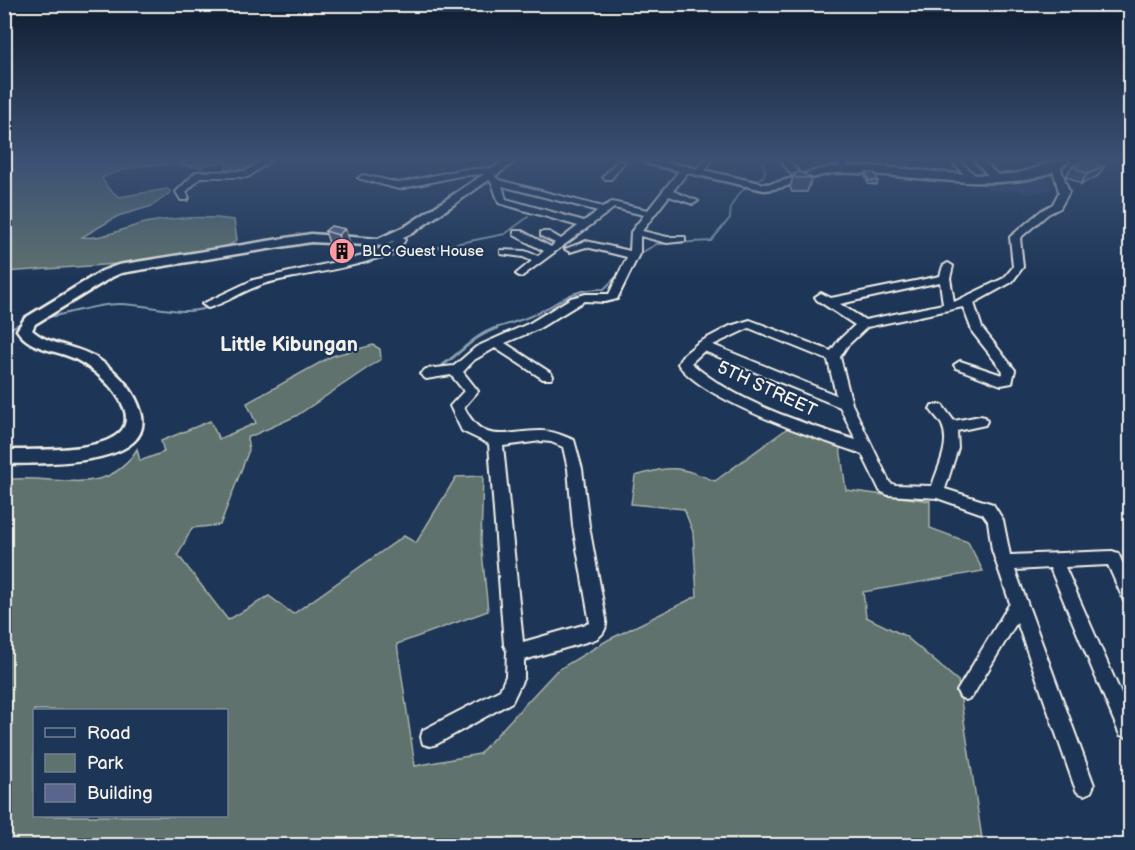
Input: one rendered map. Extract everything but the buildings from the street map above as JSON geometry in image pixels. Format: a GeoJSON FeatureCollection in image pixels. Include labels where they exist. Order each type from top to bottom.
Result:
{"type":"FeatureCollection","features":[{"type":"Feature","properties":{"kind":"main road"},"geometry":{"type":"LineString","coordinates":[[4,457],[107,450],[126,442],[132,435],[135,422],[132,405],[110,378],[76,352],[34,340],[24,330],[30,321],[110,272],[310,238],[374,243],[397,236],[454,201]]}},
{"type":"Feature","properties":{"kind":"street"},"geometry":{"type":"LineString","coordinates":[[502,201],[586,225]]}},
{"type":"Feature","properties":{"kind":"street"},"geometry":{"type":"LineString","coordinates":[[574,201],[604,210]]}},
{"type":"Feature","properties":{"kind":"street"},"geometry":{"type":"LineString","coordinates":[[426,374],[458,370],[495,342],[536,325],[582,298],[601,300],[613,296],[633,255],[636,232],[660,201]]}},
{"type":"Feature","properties":{"kind":"street"},"geometry":{"type":"LineString","coordinates":[[1060,201],[1057,206],[1039,216],[1015,237],[1018,267],[1008,280],[968,302],[863,324],[849,336],[834,357],[845,404],[885,487],[893,491],[937,492],[992,512],[1005,563],[1084,786]]}},
{"type":"Feature","properties":{"kind":"street"},"geometry":{"type":"LineString","coordinates":[[505,252],[536,256],[551,251],[604,210],[616,204],[649,213]]}},
{"type":"Feature","properties":{"kind":"street"},"geometry":{"type":"LineString","coordinates":[[636,232],[667,240],[681,239]]}},
{"type":"Feature","properties":{"kind":"street"},"geometry":{"type":"LineString","coordinates":[[518,233],[551,251]]}},
{"type":"Feature","properties":{"kind":"street"},"geometry":{"type":"LineString","coordinates":[[545,234],[633,255]]}},
{"type":"Feature","properties":{"kind":"street"},"geometry":{"type":"LineString","coordinates":[[208,304],[273,277],[366,259],[398,244],[400,240],[397,236]]}},
{"type":"Feature","properties":{"kind":"street"},"geometry":{"type":"LineString","coordinates":[[521,274],[536,256]]}},
{"type":"Feature","properties":{"kind":"street"},"geometry":{"type":"LineString","coordinates":[[948,266],[945,278],[949,306]]}},
{"type":"Feature","properties":{"kind":"street"},"geometry":{"type":"LineString","coordinates":[[863,324],[826,300],[945,278]]}},
{"type":"Feature","properties":{"kind":"street"},"geometry":{"type":"LineString","coordinates":[[960,365],[1001,380],[1008,380],[1010,376],[1009,370],[975,327],[968,312],[968,302]]}},
{"type":"Feature","properties":{"kind":"street"},"geometry":{"type":"LineString","coordinates":[[704,346],[736,328],[750,324],[834,357]]}},
{"type":"Feature","properties":{"kind":"street"},"geometry":{"type":"LineString","coordinates":[[495,342],[548,376]]}},
{"type":"Feature","properties":{"kind":"street"},"geometry":{"type":"LineString","coordinates":[[704,346],[845,404]]}},
{"type":"Feature","properties":{"kind":"street","name":"5TH STREET"},"geometry":{"type":"LineString","coordinates":[[704,346],[689,353],[685,359],[684,364],[694,374],[754,406],[831,438],[865,449]]}},
{"type":"Feature","properties":{"kind":"street"},"geometry":{"type":"LineString","coordinates":[[458,370],[456,373],[472,391],[457,406],[462,421],[467,427],[496,441],[541,436],[554,437],[569,444],[575,469],[581,526],[598,626],[593,632],[537,649],[520,652],[516,649]]}},
{"type":"Feature","properties":{"kind":"street"},"geometry":{"type":"LineString","coordinates":[[937,409],[951,427],[952,444],[937,492]]}},
{"type":"Feature","properties":{"kind":"street"},"geometry":{"type":"LineString","coordinates":[[951,427],[980,421]]}},
{"type":"Feature","properties":{"kind":"street"},"geometry":{"type":"LineString","coordinates":[[430,737],[506,696],[515,677],[516,649],[512,639],[496,441]]}},
{"type":"Feature","properties":{"kind":"street"},"geometry":{"type":"LineString","coordinates":[[1005,563],[1112,558],[1131,595]]}},
{"type":"Feature","properties":{"kind":"street"},"geometry":{"type":"LineString","coordinates":[[1055,562],[1127,728]]}},
{"type":"Feature","properties":{"kind":"street"},"geometry":{"type":"LineString","coordinates":[[966,692],[1019,604]]}},
{"type":"Feature","properties":{"kind":"green space"},"geometry":{"type":"Polygon","coordinates":[[[5,201],[159,201],[152,206],[118,216],[82,237],[99,236],[141,224],[170,219],[234,220],[237,240],[219,252],[117,264],[5,272],[5,201]]]}},
{"type":"Feature","properties":{"kind":"green space"},"geometry":{"type":"Polygon","coordinates":[[[373,345],[380,349],[381,359],[296,416],[247,438],[249,450],[220,525],[192,528],[178,555],[228,620],[269,596],[293,614],[404,536],[416,543],[456,477],[483,476],[481,542],[488,611],[397,644],[415,766],[479,754],[556,671],[608,640],[697,596],[693,532],[684,509],[631,504],[635,476],[675,469],[692,472],[715,481],[792,425],[840,447],[846,490],[930,501],[930,528],[968,542],[983,571],[863,592],[866,617],[905,636],[958,681],[983,845],[5,846],[5,480],[77,481],[94,480],[110,475],[124,465],[137,449],[140,461],[164,452],[161,441],[210,421],[219,439],[256,423],[247,403],[332,356],[373,345]]]}},
{"type":"Feature","properties":{"kind":"waterway"},"geometry":{"type":"LineString","coordinates":[[639,254],[657,244],[711,241],[730,218],[731,206],[734,201]]}},
{"type":"Feature","properties":{"kind":"waterway"},"geometry":{"type":"LineString","coordinates":[[364,262],[505,234],[528,217]]}},
{"type":"Feature","properties":{"kind":"waterway"},"geometry":{"type":"LineString","coordinates":[[492,329],[528,317],[573,294],[604,289],[615,278]]}},
{"type":"Feature","properties":{"kind":"waterway"},"geometry":{"type":"LineString","coordinates":[[42,318],[109,304],[180,311],[203,309],[215,305]]}},
{"type":"Feature","properties":{"kind":"waterway"},"geometry":{"type":"LineString","coordinates":[[8,329],[22,323]]}},
{"type":"Feature","properties":{"kind":"waterway"},"geometry":{"type":"LineString","coordinates":[[4,331],[11,328]]}},
{"type":"Feature","properties":{"kind":"waterway"},"geometry":{"type":"LineString","coordinates":[[443,365],[475,339],[497,328]]}},
{"type":"Feature","properties":{"kind":"place","name":"BLC Guest House"},"geometry":{"type":"Point","coordinates":[342,251]}},
{"type":"Feature","properties":{"kind":"district","name":"Little Kibungan"},"geometry":{"type":"Point","coordinates":[289,345]}}]}
